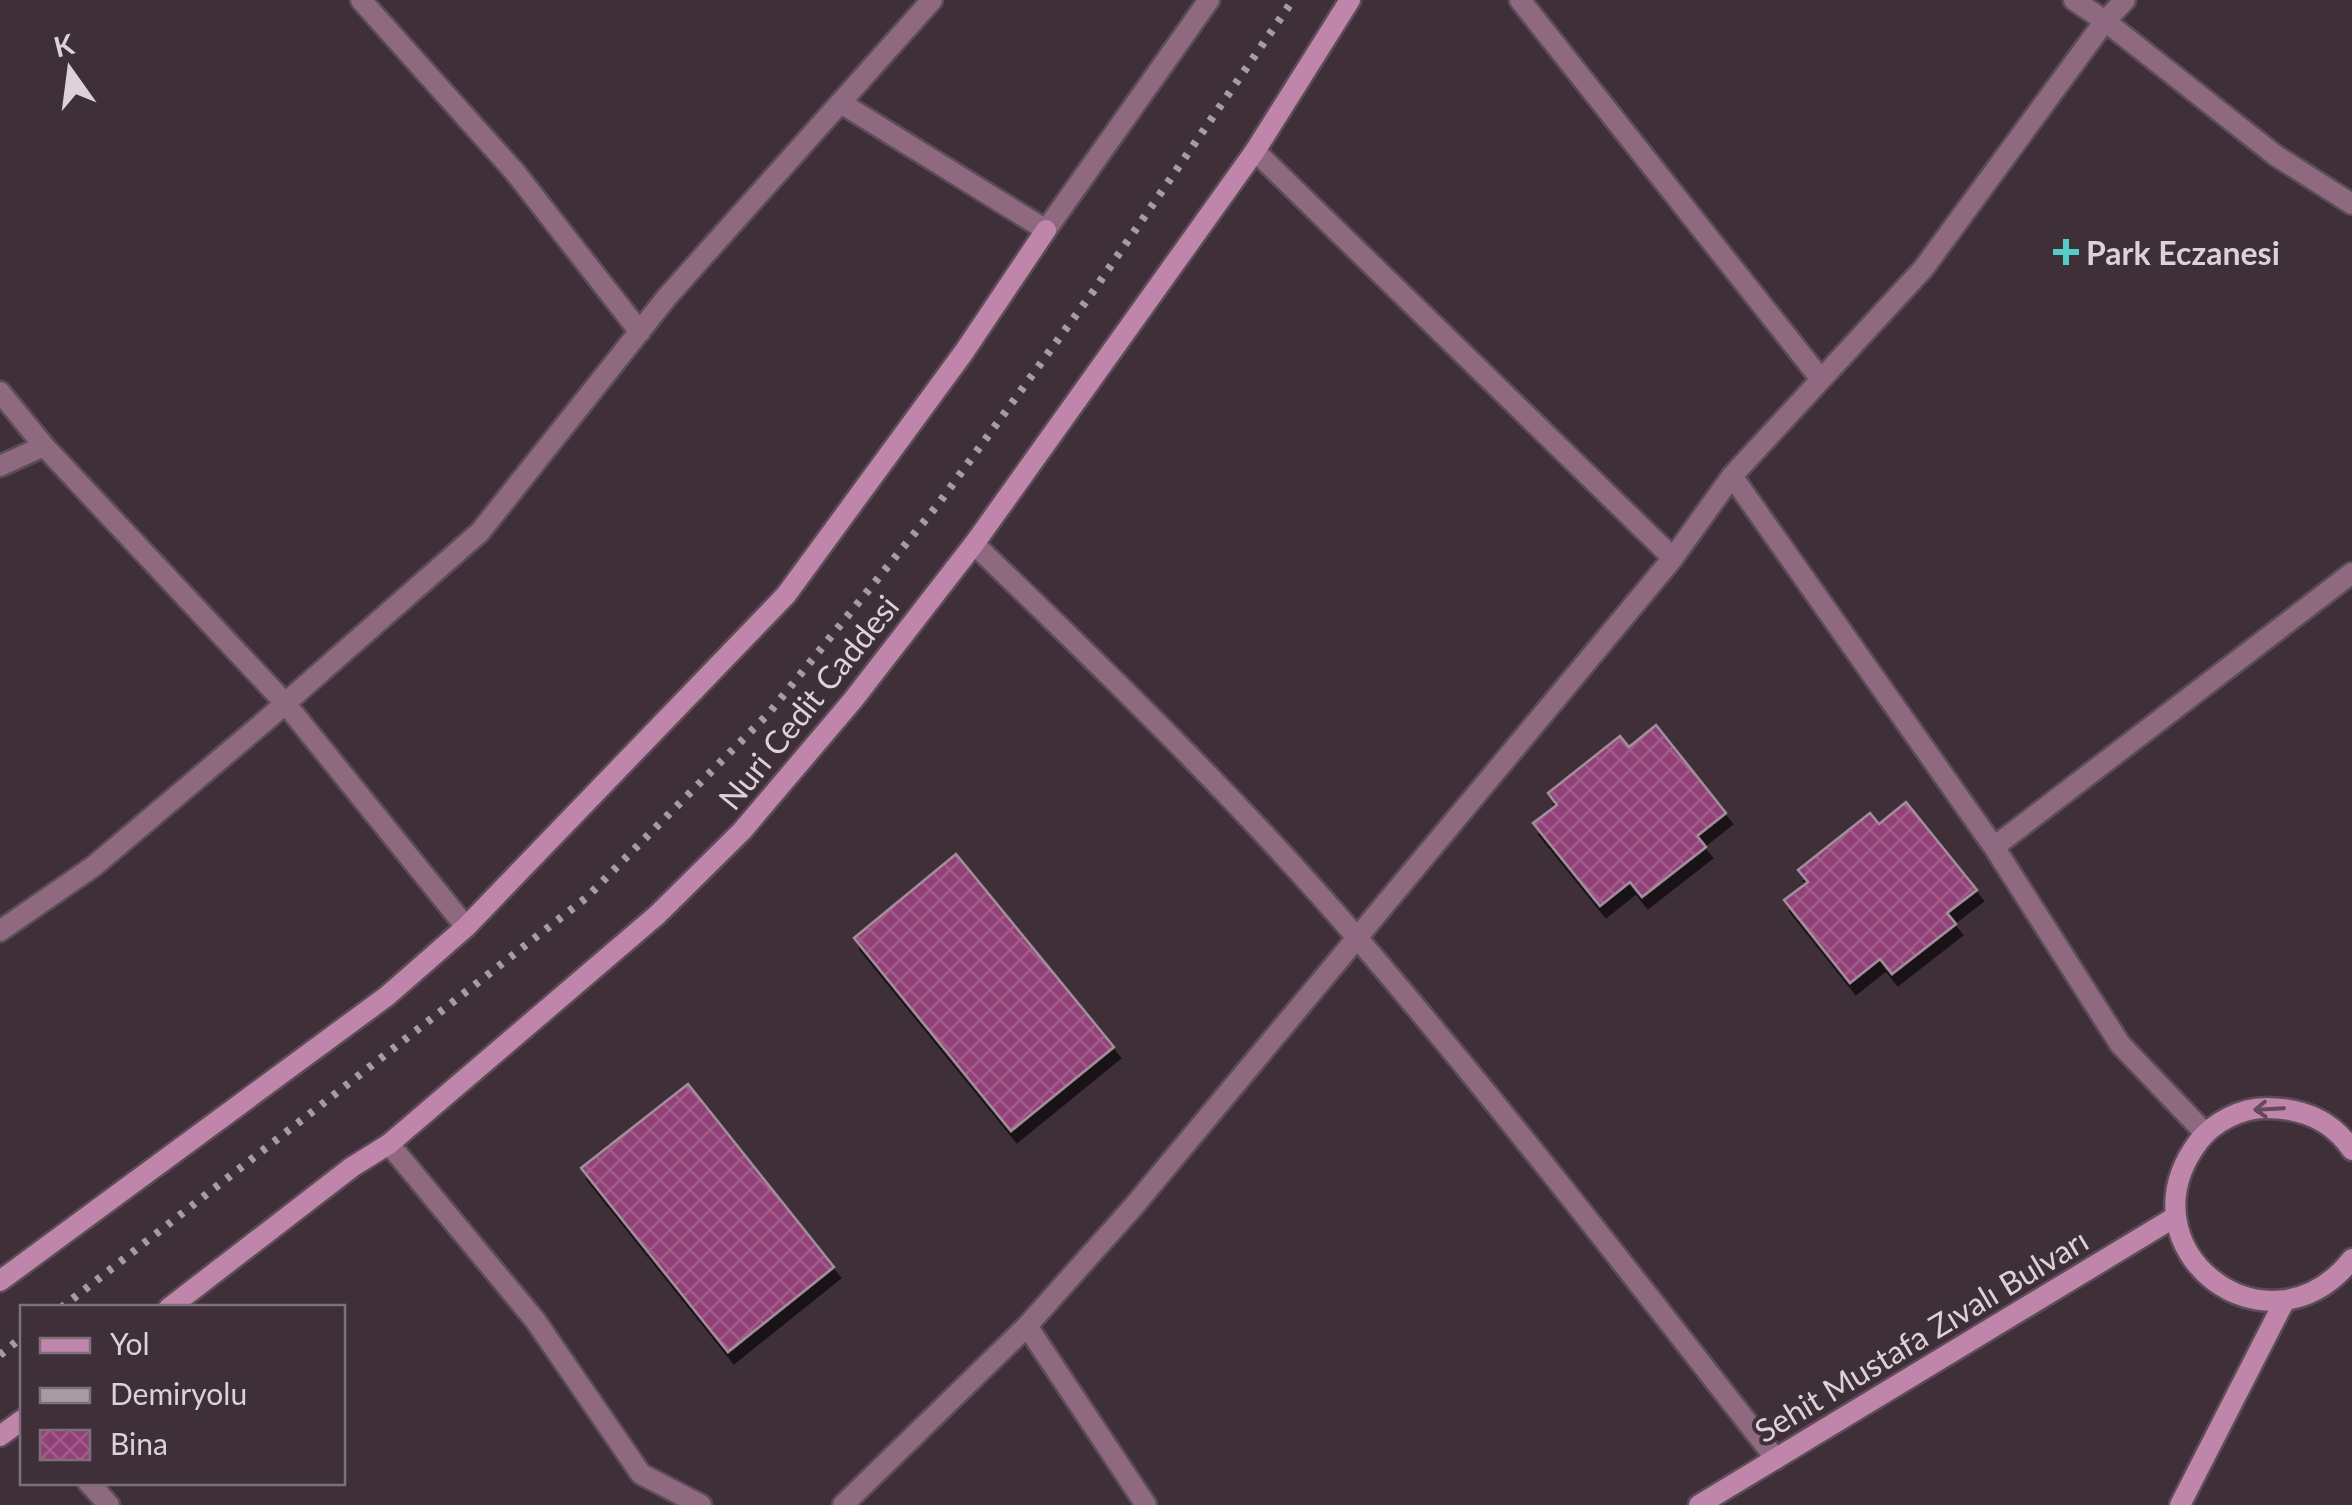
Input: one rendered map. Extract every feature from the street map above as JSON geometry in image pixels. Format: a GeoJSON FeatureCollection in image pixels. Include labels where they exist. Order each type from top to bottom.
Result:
{"type":"FeatureCollection","features":[{"type":"Feature","properties":{"kind":"street"},"geometry":{"type":"LineString","coordinates":[[361,0],[514,170],[640,332]]}},
{"type":"Feature","properties":{"kind":"street"},"geometry":{"type":"LineString","coordinates":[[0,931],[94,866],[480,532],[640,332],[932,0]]}},
{"type":"Feature","properties":{"kind":"street"},"geometry":{"type":"LineString","coordinates":[[0,1281],[388,996],[466,927],[786,595],[964,352],[1209,0]]}},
{"type":"Feature","properties":{"kind":"street","name":"Nuri Cedit Caddesi"},"geometry":{"type":"LineString","coordinates":[[173,1305],[352,1167],[389,1144],[657,915],[742,831],[853,700],[974,544],[1255,151],[1350,0]]}},
{"type":"Feature","properties":{"kind":"street"},"geometry":{"type":"LineString","coordinates":[[1520,0],[1820,378]]}},
{"type":"Feature","properties":{"kind":"street"},"geometry":{"type":"LineString","coordinates":[[2074,0],[2105,20],[2275,156],[2352,204]]}},
{"type":"Feature","properties":{"kind":"street"},"geometry":{"type":"LineString","coordinates":[[843,1505],[1028,1326],[1134,1206],[1672,558],[1732,476],[1923,268],[2105,20],[2125,0]]}},
{"type":"Feature","properties":{"kind":"street"},"geometry":{"type":"LineString","coordinates":[[840,103],[1046,230]]}},
{"type":"Feature","properties":{"kind":"street"},"geometry":{"type":"LineString","coordinates":[[1255,151],[1672,558]]}},
{"type":"Feature","properties":{"kind":"street"},"geometry":{"type":"LineString","coordinates":[[0,392],[44,446],[285,703],[466,927]]}},
{"type":"Feature","properties":{"kind":"street"},"geometry":{"type":"LineString","coordinates":[[0,466],[44,446]]}},
{"type":"Feature","properties":{"kind":"street"},"geometry":{"type":"LineString","coordinates":[[1732,476],[1994,846],[2120,1044],[2205,1133]]}},
{"type":"Feature","properties":{"kind":"street"},"geometry":{"type":"LineString","coordinates":[[974,544],[1168,730],[1358,939],[1776,1458]]}},
{"type":"Feature","properties":{"kind":"street"},"geometry":{"type":"LineString","coordinates":[[1994,846],[2352,572]]}},
{"type":"Feature","properties":{"kind":"street"},"geometry":{"type":"LineString","coordinates":[[2349,1139],[2320,1119],[2291,1108],[2260,1108],[2230,1116],[2205,1133],[2186,1158],[2176,1186],[2175,1217],[2184,1246],[2201,1272],[2225,1290],[2254,1300],[2284,1302],[2314,1293],[2339,1276],[2352,1259]]}},
{"type":"Feature","properties":{"kind":"street"},"geometry":{"type":"LineString","coordinates":[[389,1144],[534,1320],[641,1474],[701,1505]]}},
{"type":"Feature","properties":{"kind":"street","name":"Sehit Mustafa Zıvalı Bulvarı"},"geometry":{"type":"LineString","coordinates":[[1699,1505],[2175,1217]]}},
{"type":"Feature","properties":{"kind":"street"},"geometry":{"type":"LineString","coordinates":[[2180,1505],[2284,1302]]}},
{"type":"Feature","properties":{"kind":"street"},"geometry":{"type":"LineString","coordinates":[[1028,1326],[1146,1505]]}},
{"type":"Feature","properties":{"kind":"street"},"geometry":{"type":"LineString","coordinates":[[91,1485],[109,1505]]}},
{"type":"Feature","properties":{"kind":"building"},"geometry":{"type":"Polygon","coordinates":[[[1656,725],[1726,813],[1697,836],[1706,847],[1642,897],[1630,882],[1600,906],[1533,823],[1557,805],[1548,793],[1620,736],[1629,747],[1656,725]]]}},
{"type":"Feature","properties":{"kind":"building"},"geometry":{"type":"Polygon","coordinates":[[[1906,802],[1977,890],[1947,913],[1956,924],[1892,974],[1880,959],[1850,983],[1784,900],[1808,882],[1798,870],[1870,813],[1879,824],[1906,802]]]}},
{"type":"Feature","properties":{"kind":"building"},"geometry":{"type":"Polygon","coordinates":[[[956,854],[1114,1047],[1011,1131],[854,938],[956,854]]]}},
{"type":"Feature","properties":{"kind":"building"},"geometry":{"type":"Polygon","coordinates":[[[688,1084],[834,1267],[728,1352],[581,1168],[688,1084]]]}},
{"type":"Feature","properties":{"kind":"railway"},"geometry":{"type":"LineString","coordinates":[[65,1305],[586,898],[769,713],[939,503],[1092,293],[1293,0]]}},
{"type":"Feature","properties":{"kind":"railway"},"geometry":{"type":"LineString","coordinates":[[0,1355],[20,1339]]}},
{"type":"Feature","properties":{"kind":"place","name":"Park Eczanesi"},"geometry":{"type":"Point","coordinates":[2066,252]}}]}
